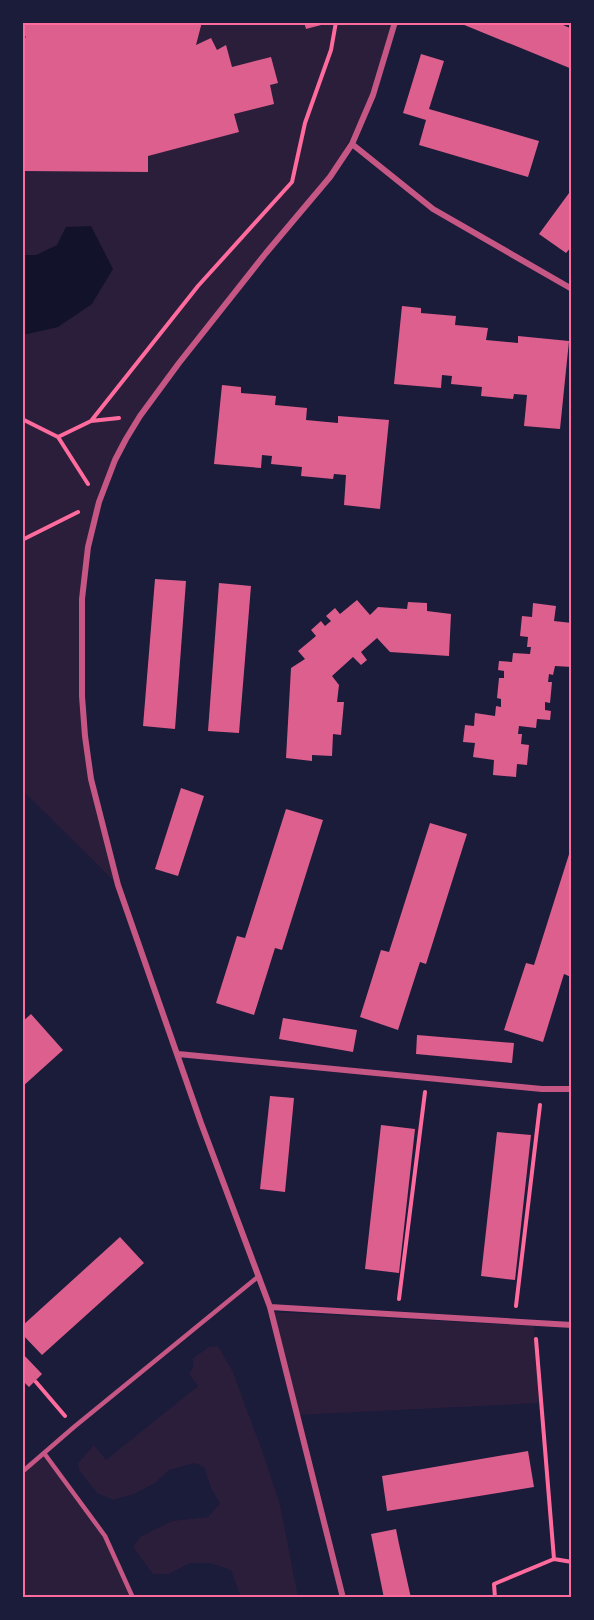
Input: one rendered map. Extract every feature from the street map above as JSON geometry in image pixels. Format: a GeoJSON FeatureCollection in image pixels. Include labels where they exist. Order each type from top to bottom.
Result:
{"type":"FeatureCollection","features":[{"type":"Feature","properties":{"kind":"street"},"geometry":{"type":"LineString","coordinates":[[343,1598],[270,1307],[201,1124],[118,885],[89,769],[82,696],[82,599],[88,547],[99,502],[115,460],[140,416],[179,363],[244,280],[330,177],[352,144],[374,95],[395,22]]}},
{"type":"Feature","properties":{"kind":"street"},"geometry":{"type":"LineString","coordinates":[[352,144],[433,209],[572,289]]}},
{"type":"Feature","properties":{"kind":"street"},"geometry":{"type":"LineString","coordinates":[[178,1054],[542,1089],[572,1089]]}},
{"type":"Feature","properties":{"kind":"street"},"geometry":{"type":"LineString","coordinates":[[270,1307],[572,1326]]}},
{"type":"Feature","properties":{"kind":"lane"},"geometry":{"type":"LineString","coordinates":[[22,1472],[259,1276]]}},
{"type":"Feature","properties":{"kind":"lane"},"geometry":{"type":"LineString","coordinates":[[44,1453],[105,1536],[133,1598]]}},
{"type":"Feature","properties":{"kind":"path"},"geometry":{"type":"LineString","coordinates":[[91,421],[198,286],[291,182],[305,123],[331,50],[336,22]]}},
{"type":"Feature","properties":{"kind":"path"},"geometry":{"type":"LineString","coordinates":[[58,437],[91,421],[140,416]]}},
{"type":"Feature","properties":{"kind":"path"},"geometry":{"type":"LineString","coordinates":[[22,419],[58,437],[99,502],[22,540]]}},
{"type":"Feature","properties":{"kind":"path"},"geometry":{"type":"LineString","coordinates":[[397,1315],[427,1078]]}},
{"type":"Feature","properties":{"kind":"path"},"geometry":{"type":"LineString","coordinates":[[514,1322],[542,1089]]}},
{"type":"Feature","properties":{"kind":"path"},"geometry":{"type":"LineString","coordinates":[[535,1323],[554,1559]]}},
{"type":"Feature","properties":{"kind":"path"},"geometry":{"type":"LineString","coordinates":[[36,1382],[74,1427]]}},
{"type":"Feature","properties":{"kind":"path"},"geometry":{"type":"LineString","coordinates":[[495,1598],[494,1584],[554,1559],[572,1562]]}},
{"type":"Feature","properties":{"kind":"shaded area"},"geometry":{"type":"Polygon","coordinates":[[[22,23],[393,23],[373,95],[330,177],[179,363],[126,439],[99,502],[82,599],[84,737],[118,885],[23,791],[22,23]]]}},
{"type":"Feature","properties":{"kind":"shaded area"},"geometry":{"type":"Polygon","coordinates":[[[91,226],[113,269],[92,304],[58,327],[23,335],[23,255],[36,255],[57,245],[66,227],[91,226]]]}},
{"type":"Feature","properties":{"kind":"shaded area"},"geometry":{"type":"Polygon","coordinates":[[[272,1312],[534,1326],[539,1403],[298,1415],[272,1312]]]}},
{"type":"Feature","properties":{"kind":"shaded area"},"geometry":{"type":"Polygon","coordinates":[[[218,1346],[232,1370],[280,1505],[298,1597],[238,1597],[240,1595],[231,1570],[210,1563],[190,1563],[169,1574],[153,1574],[133,1547],[140,1537],[172,1521],[208,1517],[220,1503],[212,1490],[204,1467],[195,1463],[169,1470],[155,1483],[134,1494],[113,1500],[97,1493],[79,1470],[78,1463],[94,1445],[106,1460],[198,1386],[189,1374],[193,1367],[193,1358],[209,1347],[218,1346]]]}},
{"type":"Feature","properties":{"kind":"shaded area"},"geometry":{"type":"Polygon","coordinates":[[[43,1455],[104,1535],[131,1597],[23,1597],[22,1473],[43,1455]]]}},
{"type":"Feature","properties":{"kind":"building"},"geometry":{"type":"Polygon","coordinates":[[[27,22],[202,22],[196,45],[211,38],[217,50],[226,45],[232,67],[271,57],[278,83],[270,85],[274,104],[234,114],[239,132],[148,156],[148,172],[22,171],[22,40],[26,37],[22,33],[22,27],[27,22]]]}},
{"type":"Feature","properties":{"kind":"building"},"geometry":{"type":"Polygon","coordinates":[[[304,22],[325,22],[325,24],[306,29],[304,22]]]}},
{"type":"Feature","properties":{"kind":"building"},"geometry":{"type":"Polygon","coordinates":[[[457,22],[556,22],[561,24],[572,29],[572,69],[457,22]]]}},
{"type":"Feature","properties":{"kind":"building"},"geometry":{"type":"Polygon","coordinates":[[[421,54],[444,61],[429,109],[539,141],[528,177],[419,145],[426,120],[403,113],[421,54]]]}},
{"type":"Feature","properties":{"kind":"building"},"geometry":{"type":"Polygon","coordinates":[[[572,189],[572,246],[566,253],[539,234],[572,189]]]}},
{"type":"Feature","properties":{"kind":"building"},"geometry":{"type":"Polygon","coordinates":[[[402,306],[421,308],[421,313],[456,316],[455,325],[488,328],[486,340],[518,343],[518,336],[569,341],[560,429],[524,426],[527,395],[514,394],[513,399],[481,396],[482,387],[451,384],[452,376],[442,375],[441,388],[394,384],[402,306]]]}},
{"type":"Feature","properties":{"kind":"building"},"geometry":{"type":"Polygon","coordinates":[[[222,385],[241,387],[241,393],[276,396],[275,405],[307,408],[306,420],[338,423],[338,416],[389,420],[380,509],[344,505],[346,475],[334,474],[333,479],[301,476],[302,467],[271,464],[272,456],[262,455],[261,468],[214,464],[222,385]]]}},
{"type":"Feature","properties":{"kind":"building"},"geometry":{"type":"Polygon","coordinates":[[[155,579],[186,581],[175,729],[143,726],[155,579]]]}},
{"type":"Feature","properties":{"kind":"building"},"geometry":{"type":"Polygon","coordinates":[[[219,583],[251,586],[239,733],[208,731],[219,583]]]}},
{"type":"Feature","properties":{"kind":"building"},"geometry":{"type":"Polygon","coordinates":[[[357,600],[370,615],[378,607],[407,609],[408,602],[427,603],[427,611],[451,614],[449,656],[390,652],[377,638],[361,652],[367,660],[361,665],[353,657],[332,676],[339,685],[337,702],[344,702],[341,735],[333,734],[332,756],[312,755],[312,761],[286,758],[291,668],[305,659],[298,651],[316,636],[311,630],[321,621],[325,626],[331,621],[326,616],[335,608],[340,614],[357,600]]]}},
{"type":"Feature","properties":{"kind":"building"},"geometry":{"type":"Polygon","coordinates":[[[533,603],[556,606],[554,621],[572,623],[572,667],[555,666],[553,675],[549,674],[548,682],[552,682],[550,703],[545,702],[545,710],[551,711],[550,720],[537,719],[536,728],[519,726],[518,734],[522,734],[521,744],[529,745],[527,765],[517,764],[516,777],[493,775],[494,760],[473,757],[475,743],[463,742],[465,725],[474,726],[475,713],[495,716],[496,706],[501,707],[501,699],[497,698],[499,678],[504,678],[504,671],[498,670],[499,661],[512,662],[513,653],[530,654],[531,647],[527,647],[528,637],[520,636],[522,616],[532,617],[533,603]]]}},
{"type":"Feature","properties":{"kind":"building"},"geometry":{"type":"Polygon","coordinates":[[[181,788],[204,796],[178,876],[155,869],[181,788]]]}},
{"type":"Feature","properties":{"kind":"building"},"geometry":{"type":"Polygon","coordinates":[[[286,809],[323,820],[282,950],[275,948],[254,1015],[216,1003],[237,936],[245,938],[286,809]]]}},
{"type":"Feature","properties":{"kind":"building"},"geometry":{"type":"Polygon","coordinates":[[[430,823],[467,834],[426,964],[420,962],[398,1030],[360,1017],[381,950],[389,952],[430,823]]]}},
{"type":"Feature","properties":{"kind":"building"},"geometry":{"type":"Polygon","coordinates":[[[571,848],[572,975],[571,977],[564,974],[543,1042],[504,1030],[526,963],[534,965],[571,848]]]}},
{"type":"Feature","properties":{"kind":"building"},"geometry":{"type":"Polygon","coordinates":[[[31,1014],[63,1050],[22,1087],[22,1022],[31,1014]]]}},
{"type":"Feature","properties":{"kind":"building"},"geometry":{"type":"Polygon","coordinates":[[[283,1018],[357,1030],[353,1052],[279,1039],[283,1018]]]}},
{"type":"Feature","properties":{"kind":"building"},"geometry":{"type":"Polygon","coordinates":[[[417,1035],[514,1043],[512,1063],[416,1054],[417,1035]]]}},
{"type":"Feature","properties":{"kind":"building"},"geometry":{"type":"Polygon","coordinates":[[[270,1096],[294,1098],[285,1192],[260,1189],[270,1096]]]}},
{"type":"Feature","properties":{"kind":"building"},"geometry":{"type":"Polygon","coordinates":[[[381,1125],[415,1129],[399,1273],[365,1269],[381,1125]]]}},
{"type":"Feature","properties":{"kind":"building"},"geometry":{"type":"Polygon","coordinates":[[[497,1132],[531,1135],[515,1280],[481,1276],[497,1132]]]}},
{"type":"Feature","properties":{"kind":"building"},"geometry":{"type":"Polygon","coordinates":[[[120,1237],[144,1263],[42,1355],[22,1334],[22,1326],[120,1237]]]}},
{"type":"Feature","properties":{"kind":"building"},"geometry":{"type":"Polygon","coordinates":[[[22,1353],[42,1374],[29,1387],[22,1380],[22,1353]]]}},
{"type":"Feature","properties":{"kind":"building"},"geometry":{"type":"Polygon","coordinates":[[[528,1451],[534,1487],[387,1511],[382,1476],[528,1451]]]}},
{"type":"Feature","properties":{"kind":"building"},"geometry":{"type":"Polygon","coordinates":[[[396,1529],[411,1598],[384,1598],[371,1534],[396,1529]]]}}]}
